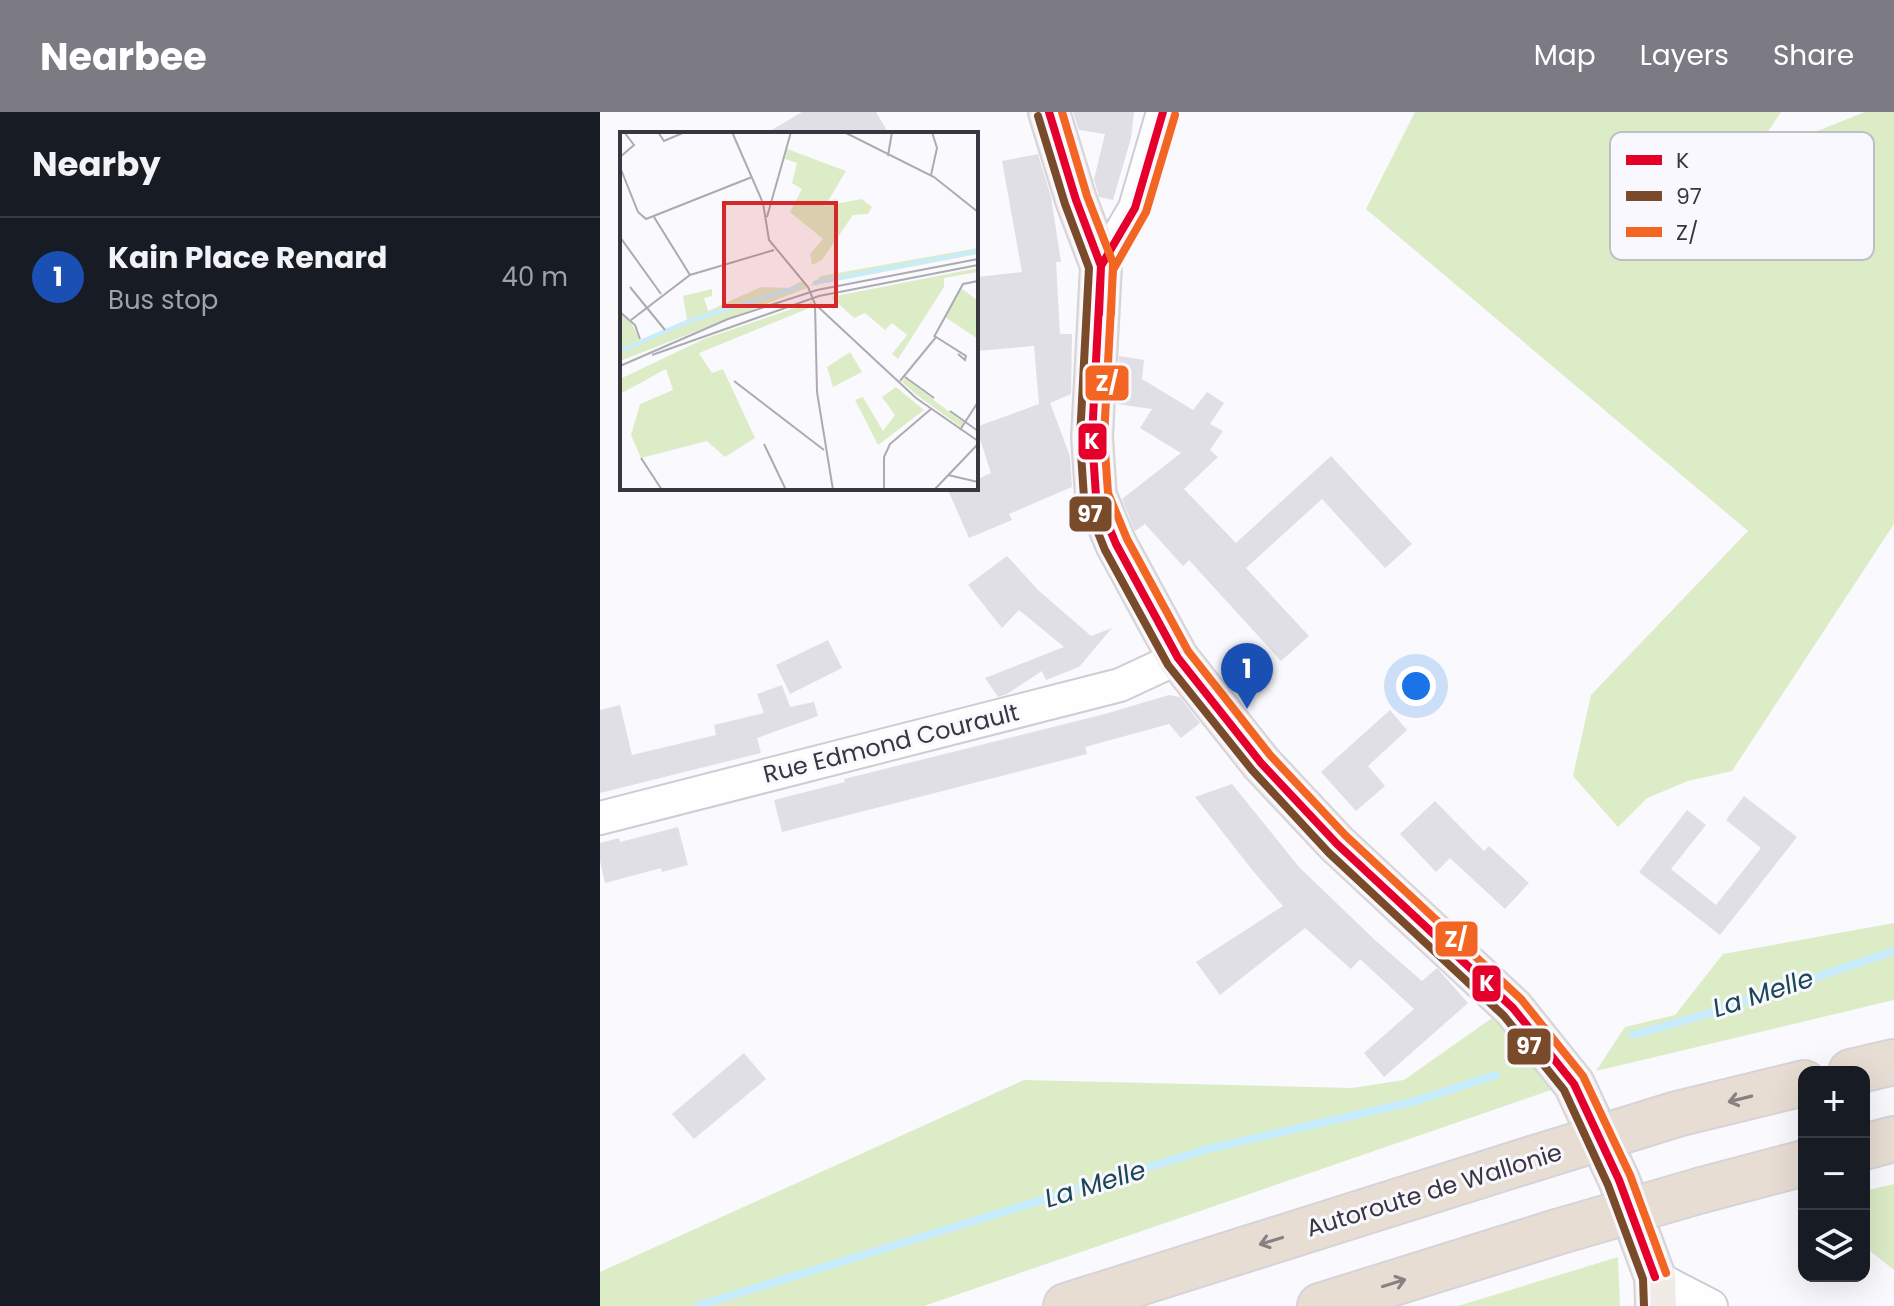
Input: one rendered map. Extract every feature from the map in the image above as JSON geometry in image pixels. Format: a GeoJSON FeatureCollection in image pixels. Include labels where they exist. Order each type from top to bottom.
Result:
{"type":"FeatureCollection","features":[{"type":"Feature","properties":{"kind":"highway"},"geometry":{"type":"LineString","coordinates":[[1870,1068],[1894,1062]]}},
{"type":"Feature","properties":{"kind":"highway","name":"Autoroute de Wallonie"},"geometry":{"type":"LineString","coordinates":[[1066,1306],[1677,1114],[1798,1084]]}},
{"type":"Feature","properties":{"kind":"highway"},"geometry":{"type":"LineString","coordinates":[[1870,1145],[1894,1139]]}},
{"type":"Feature","properties":{"kind":"highway"},"geometry":{"type":"LineString","coordinates":[[1320,1306],[1557,1232],[1798,1165]]}},
{"type":"Feature","properties":{"kind":"main road"},"geometry":{"type":"LineString","coordinates":[[1049,112],[1076,200],[1101,266],[1092,437],[1096,496],[1116,544],[1178,658],[1261,763],[1337,844],[1513,1008],[1574,1084],[1619,1180],[1655,1292]]}},
{"type":"Feature","properties":{"kind":"street"},"geometry":{"type":"LineString","coordinates":[[1101,266],[1135,208],[1163,112]]}},
{"type":"Feature","properties":{"kind":"street","name":"Rue Edmond Courault"},"geometry":{"type":"LineString","coordinates":[[600,818],[1120,685],[1178,658]]}},
{"type":"Feature","properties":{"kind":"street"},"geometry":{"type":"LineString","coordinates":[[1655,1292],[1711,1306]]}},
{"type":"Feature","properties":{"kind":"green space"},"geometry":{"type":"Polygon","coordinates":[[[1415,112],[1781,112],[1768,132],[1610,132],[1610,260],[1874,260],[1874,132],[1815,132],[1865,112],[1894,112],[1894,524],[1732,771],[1688,781],[1647,798],[1618,827],[1573,776],[1591,695],[1748,531],[1366,209],[1415,112]]]}},
{"type":"Feature","properties":{"kind":"green space"},"geometry":{"type":"Polygon","coordinates":[[[1894,923],[1894,1000],[1596,1071],[1625,1027],[1675,1015],[1723,954],[1894,923]]]}},
{"type":"Feature","properties":{"kind":"green space"},"geometry":{"type":"Polygon","coordinates":[[[1502,1011],[1557,1088],[924,1306],[600,1306],[600,1272],[1024,1080],[1352,1088],[1404,1080],[1502,1011]]]}},
{"type":"Feature","properties":{"kind":"green space"},"geometry":{"type":"Polygon","coordinates":[[[1894,1184],[1894,1270],[1870,1251],[1870,1190],[1894,1184]]]}},
{"type":"Feature","properties":{"kind":"green space"},"geometry":{"type":"Polygon","coordinates":[[[1618,1257],[1620,1306],[1458,1306],[1618,1257]]]}},
{"type":"Feature","properties":{"kind":"building"},"geometry":{"type":"Polygon","coordinates":[[[802,112],[876,112],[888,132],[768,132],[802,112]]]}},
{"type":"Feature","properties":{"kind":"building"},"geometry":{"type":"Polygon","coordinates":[[[1073,112],[1134,112],[1131,138],[1113,200],[1099,197],[1094,179],[1105,134],[1079,130],[1073,112]]]}},
{"type":"Feature","properties":{"kind":"building"},"geometry":{"type":"Polygon","coordinates":[[[1038,154],[1051,197],[1061,262],[1056,262],[1060,334],[1072,334],[1071,394],[1050,403],[1070,456],[1072,487],[1009,514],[1012,520],[969,538],[948,490],[978,490],[978,479],[991,473],[978,426],[1039,404],[1034,346],[978,351],[978,277],[1022,272],[1002,161],[1038,154]]]}},
{"type":"Feature","properties":{"kind":"building"},"geometry":{"type":"Polygon","coordinates":[[[1119,356],[1144,360],[1142,379],[1193,410],[1207,392],[1224,403],[1210,424],[1223,431],[1210,450],[1218,457],[1184,489],[1236,543],[1331,456],[1412,544],[1385,568],[1322,499],[1246,568],[1309,636],[1281,661],[1189,560],[1183,566],[1145,524],[1135,531],[1122,499],[1181,453],[1140,428],[1152,409],[1117,404],[1119,356]]]}},
{"type":"Feature","properties":{"kind":"building"},"geometry":{"type":"Polygon","coordinates":[[[1007,556],[1038,590],[1091,636],[1112,628],[1079,667],[1046,680],[1042,671],[998,697],[985,678],[1064,647],[1019,610],[1002,628],[968,585],[1007,556]]]}},
{"type":"Feature","properties":{"kind":"building"},"geometry":{"type":"Polygon","coordinates":[[[828,640],[842,668],[790,694],[776,665],[828,640]]]}},
{"type":"Feature","properties":{"kind":"building"},"geometry":{"type":"Polygon","coordinates":[[[782,685],[790,707],[814,702],[818,716],[757,738],[761,753],[600,793],[600,710],[620,705],[632,755],[716,735],[714,725],[764,713],[757,694],[782,685]]]}},
{"type":"Feature","properties":{"kind":"building"},"geometry":{"type":"Polygon","coordinates":[[[1169,695],[1180,697],[1200,723],[1181,738],[1169,724],[1085,747],[1087,754],[782,832],[774,800],[1169,695]]]}},
{"type":"Feature","properties":{"kind":"building"},"geometry":{"type":"Polygon","coordinates":[[[1390,710],[1407,730],[1368,766],[1385,786],[1356,811],[1321,772],[1390,710]]]}},
{"type":"Feature","properties":{"kind":"building"},"geometry":{"type":"Polygon","coordinates":[[[1232,784],[1299,867],[1376,941],[1422,981],[1437,968],[1468,1003],[1384,1077],[1364,1053],[1414,1009],[1360,959],[1351,969],[1305,928],[1220,995],[1196,962],[1283,906],[1195,797],[1232,784]]]}},
{"type":"Feature","properties":{"kind":"building"},"geometry":{"type":"Polygon","coordinates":[[[1744,796],[1797,837],[1720,935],[1639,872],[1687,810],[1706,825],[1671,869],[1716,905],[1761,848],[1726,820],[1744,796]]]}},
{"type":"Feature","properties":{"kind":"building"},"geometry":{"type":"Polygon","coordinates":[[[1435,801],[1484,851],[1489,846],[1529,883],[1505,909],[1450,858],[1436,872],[1400,834],[1435,801]]]}},
{"type":"Feature","properties":{"kind":"building"},"geometry":{"type":"Polygon","coordinates":[[[678,827],[688,865],[662,872],[661,868],[605,883],[600,843],[619,838],[620,842],[678,827]]]}},
{"type":"Feature","properties":{"kind":"building"},"geometry":{"type":"Polygon","coordinates":[[[744,1053],[766,1079],[694,1139],[672,1114],[744,1053]]]}},
{"type":"Feature","properties":{"kind":"waterway","name":"La Melle"},"geometry":{"type":"LineString","coordinates":[[1633,1035],[1704,1015],[1894,951]]}},
{"type":"Feature","properties":{"kind":"waterway","name":"La Melle"},"geometry":{"type":"LineString","coordinates":[[697,1306],[1208,1149],[1412,1102],[1496,1075]]}},
{"type":"Feature","properties":{"kind":"transit line","name":"K"},"geometry":{"type":"LineString","coordinates":[[1049,112],[1076,200],[1101,266],[1099,314]]}},
{"type":"Feature","properties":{"kind":"transit line","name":"Z/"},"geometry":{"type":"LineString","coordinates":[[1062,112],[1087,196],[1113,263],[1111,314]]}},
{"type":"Feature","properties":{"kind":"transit line","name":"K"},"geometry":{"type":"LineString","coordinates":[[1163,112],[1135,208],[1101,266],[1092,437],[1096,496],[1116,544],[1178,658],[1261,763],[1337,844],[1513,1008],[1574,1084],[1619,1180],[1655,1277]]}},
{"type":"Feature","properties":{"kind":"transit line","name":"Z/"},"geometry":{"type":"LineString","coordinates":[[1175,115],[1146,212],[1113,270],[1104,437],[1108,493],[1127,539],[1188,651],[1270,755],[1345,835],[1521,999],[1583,1076],[1630,1175],[1666,1273]]}},
{"type":"Feature","properties":{"kind":"transit line","name":"97"},"geometry":{"type":"LineString","coordinates":[[1038,116],[1089,268],[1080,438],[1084,498],[1105,550],[1168,665],[1252,770],[1329,853],[1504,1016],[1564,1090],[1608,1185],[1643,1279],[1644,1306]]}},
{"type":"Feature","properties":{"kind":"place","name":"Kain Place Renard"},"geometry":{"type":"Point","coordinates":[1247,709]}}]}
